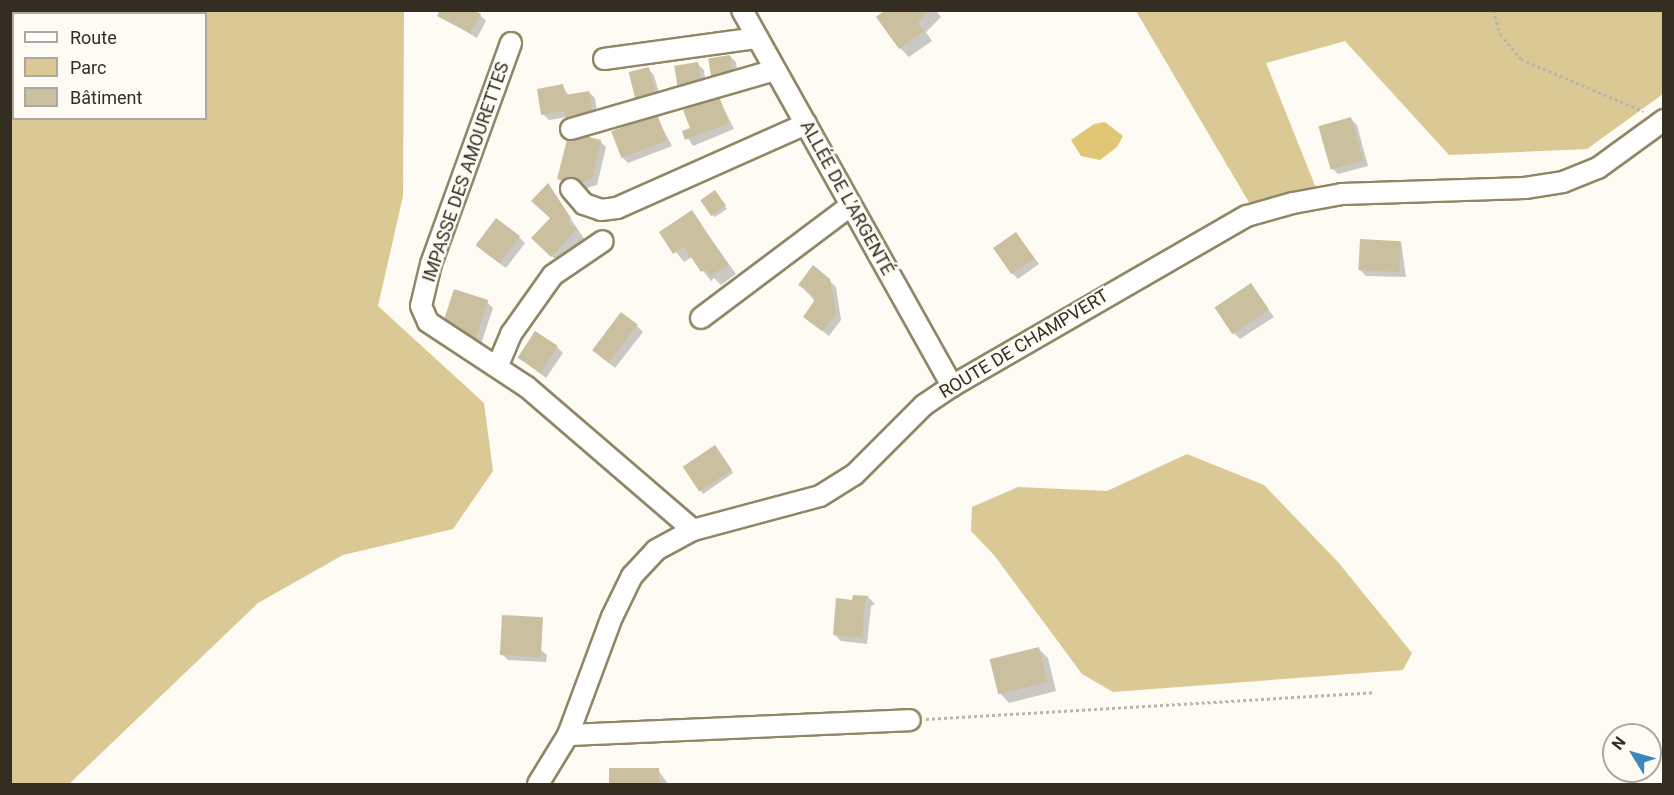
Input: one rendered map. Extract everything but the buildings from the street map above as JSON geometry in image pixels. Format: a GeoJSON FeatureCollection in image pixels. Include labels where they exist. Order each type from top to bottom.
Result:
{"type":"FeatureCollection","features":[{"type":"Feature","properties":{"kind":"street","name":"ALLÉE DE L'ARGENTÉ"},"geometry":{"type":"LineString","coordinates":[[742,10],[952,386]]}},
{"type":"Feature","properties":{"kind":"street"},"geometry":{"type":"LineString","coordinates":[[604,59],[758,38]]}},
{"type":"Feature","properties":{"kind":"street","name":"IMPASSE DES AMOURETTES"},"geometry":{"type":"LineString","coordinates":[[511,43],[431,264],[421,306],[428,322],[498,364],[693,530]]}},
{"type":"Feature","properties":{"kind":"street"},"geometry":{"type":"LineString","coordinates":[[571,129],[775,70]]}},
{"type":"Feature","properties":{"kind":"street","name":"ROUTE DE CHAMPVERT"},"geometry":{"type":"LineString","coordinates":[[538,784],[568,735],[612,617],[632,576],[656,550],[693,530],[820,496],[854,476],[924,405],[952,386],[1247,216],[1293,203],[1342,194],[1525,188],[1563,182],[1598,168],[1664,120]]}},
{"type":"Feature","properties":{"kind":"street"},"geometry":{"type":"LineString","coordinates":[[571,189],[584,204],[601,210],[617,208],[806,124]]}},
{"type":"Feature","properties":{"kind":"street"},"geometry":{"type":"LineString","coordinates":[[701,318],[850,206]]}},
{"type":"Feature","properties":{"kind":"street"},"geometry":{"type":"LineString","coordinates":[[498,364],[511,334],[553,275],[603,241]]}},
{"type":"Feature","properties":{"kind":"street"},"geometry":{"type":"LineString","coordinates":[[568,735],[910,720]]}},
{"type":"Feature","properties":{"kind":"path"},"geometry":{"type":"LineString","coordinates":[[1493,10],[1500,34],[1521,59],[1664,120]]}},
{"type":"Feature","properties":{"kind":"path"},"geometry":{"type":"LineString","coordinates":[[910,720],[1374,692]]}},
{"type":"Feature","properties":{"kind":"green space"},"geometry":{"type":"Polygon","coordinates":[[[10,11],[404,11],[403,196],[378,306],[484,403],[493,471],[453,529],[343,555],[258,603],[69,784],[11,784],[10,11]]]}},
{"type":"Feature","properties":{"kind":"green space"},"geometry":{"type":"Polygon","coordinates":[[[1136,11],[1663,11],[1663,94],[1587,149],[1449,155],[1345,41],[1266,63],[1316,188],[1250,204],[1136,11]]]}},
{"type":"Feature","properties":{"kind":"green space"},"geometry":{"type":"Polygon","coordinates":[[[1187,454],[1264,485],[1338,562],[1412,653],[1403,670],[1113,692],[1082,674],[994,555],[971,531],[972,507],[1018,487],[1107,491],[1187,454]]]}},
{"type":"Feature","properties":{"kind":"shaded area"},"geometry":{"type":"Polygon","coordinates":[[[1105,122],[1123,136],[1117,147],[1100,160],[1081,156],[1071,140],[1094,124],[1105,122]]]}}]}
